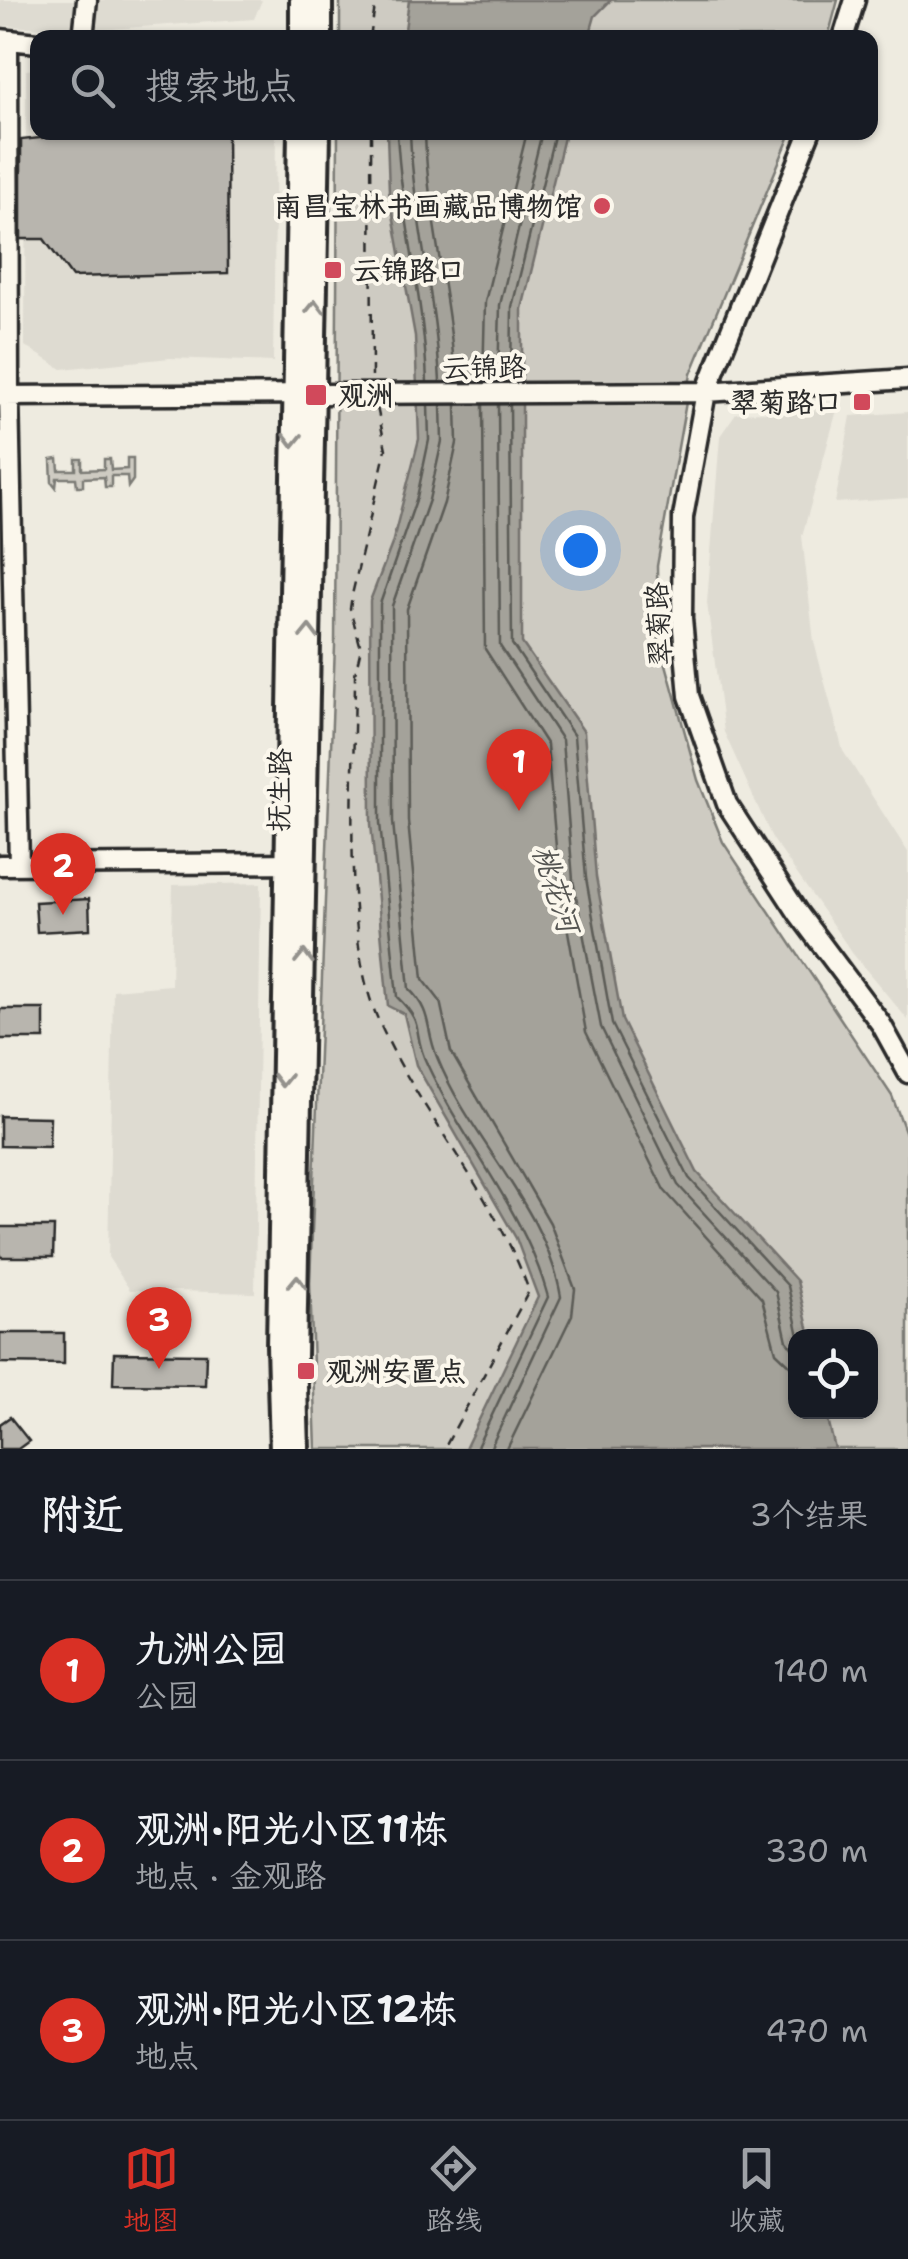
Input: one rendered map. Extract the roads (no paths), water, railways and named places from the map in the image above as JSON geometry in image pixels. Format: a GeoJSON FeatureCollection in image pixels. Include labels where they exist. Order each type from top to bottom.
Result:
{"type":"FeatureCollection","features":[{"type":"Feature","properties":{"kind":"main road"},"geometry":{"type":"LineString","coordinates":[[301,0],[301,30]]}},
{"type":"Feature","properties":{"kind":"main road"},"geometry":{"type":"LineString","coordinates":[[321,30],[322,0]]}},
{"type":"Feature","properties":{"kind":"main road","name":"抚生路"},"geometry":{"type":"LineString","coordinates":[[298,1449],[296,863],[303,395],[299,140]]}},
{"type":"Feature","properties":{"kind":"main road","name":"抚生路"},"geometry":{"type":"LineString","coordinates":[[303,395],[319,140]]}},
{"type":"Feature","properties":{"kind":"main road","name":"抚生路"},"geometry":{"type":"LineString","coordinates":[[281,1449],[278,1346],[296,863]]}},
{"type":"Feature","properties":{"kind":"street"},"geometry":{"type":"LineString","coordinates":[[84,30],[88,0]]}},
{"type":"Feature","properties":{"kind":"street"},"geometry":{"type":"LineString","coordinates":[[845,30],[854,0]]}},
{"type":"Feature","properties":{"kind":"street"},"geometry":{"type":"LineString","coordinates":[[30,42],[4,40],[9,865],[296,863]]}},
{"type":"Feature","properties":{"kind":"street","name":"翠菊路"},"geometry":{"type":"LineString","coordinates":[[807,140],[706,392],[684,517],[682,618],[689,696],[727,804],[900,1045],[908,1073]]}},
{"type":"Feature","properties":{"kind":"street","name":"云锦路"},"geometry":{"type":"LineString","coordinates":[[4,395],[706,392],[908,379]]}},
{"type":"Feature","properties":{"kind":"water"},"geometry":{"type":"Polygon","coordinates":[[[409,0],[611,0],[595,16],[591,30],[405,30],[409,0]]]}},
{"type":"Feature","properties":{"kind":"water","name":"桃花河"},"geometry":{"type":"Polygon","coordinates":[[[387,140],[563,140],[522,309],[522,643],[584,732],[596,877],[622,1020],[697,1172],[797,1281],[808,1329],[788,1329],[788,1419],[828,1419],[835,1449],[465,1449],[538,1297],[516,1238],[416,1065],[404,1014],[388,1006],[371,824],[370,601],[392,544],[419,439],[415,336],[389,192],[387,140]]]}},
{"type":"Feature","properties":{"kind":"place","name":"南昌宝林书画藏品博物馆"},"geometry":{"type":"Point","coordinates":[602,206]}},
{"type":"Feature","properties":{"kind":"place","name":"云锦路口"},"geometry":{"type":"Point","coordinates":[333,270]}},
{"type":"Feature","properties":{"kind":"place","name":"观洲"},"geometry":{"type":"Point","coordinates":[316,395]}},
{"type":"Feature","properties":{"kind":"place","name":"翠菊路口"},"geometry":{"type":"Point","coordinates":[862,402]}},
{"type":"Feature","properties":{"kind":"place","name":"九洲公园"},"geometry":{"type":"Point","coordinates":[519,811]}},
{"type":"Feature","properties":{"kind":"place","name":"观洲·阳光小区11栋"},"geometry":{"type":"Point","coordinates":[63,915]}},
{"type":"Feature","properties":{"kind":"place","name":"观洲·阳光小区12栋"},"geometry":{"type":"Point","coordinates":[159,1369]}},
{"type":"Feature","properties":{"kind":"place","name":"观洲安置点"},"geometry":{"type":"Point","coordinates":[306,1371]}}]}
